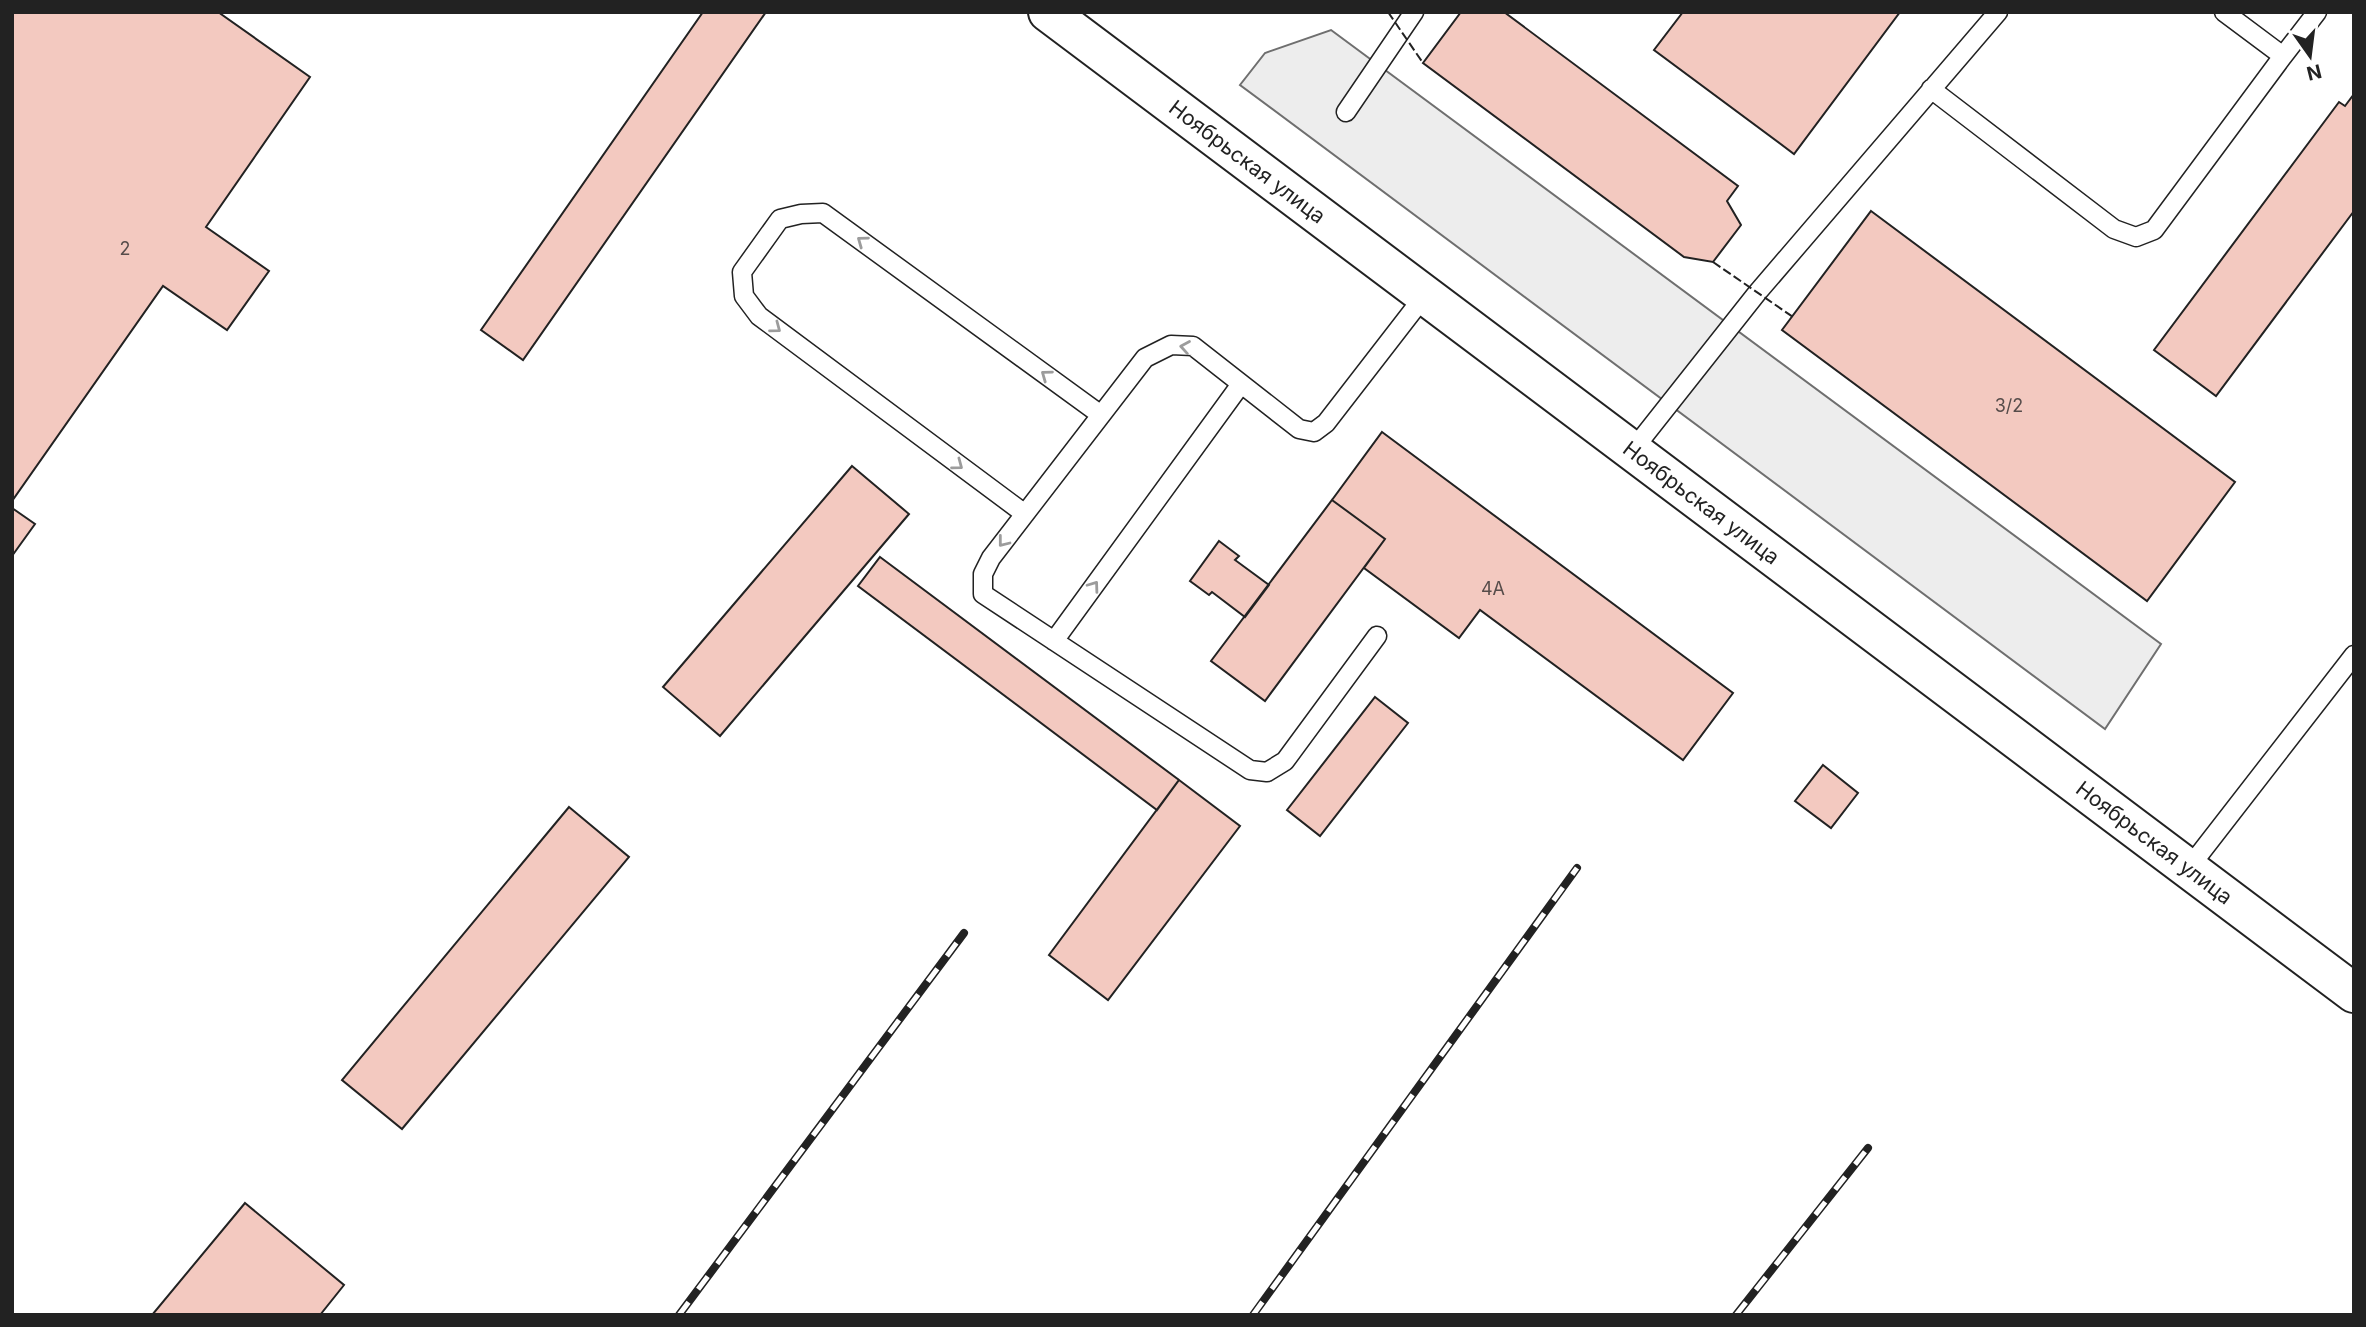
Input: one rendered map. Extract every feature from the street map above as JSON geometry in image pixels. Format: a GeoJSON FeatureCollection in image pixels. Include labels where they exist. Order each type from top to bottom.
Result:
{"type":"FeatureCollection","features":[{"type":"Feature","properties":{"kind":"main road","name":"Ноябрьская улица"},"geometry":{"type":"LineString","coordinates":[[1048,12],[2354,993]]}},
{"type":"Feature","properties":{"kind":"lane"},"geometry":{"type":"LineString","coordinates":[[1346,112],[1414,12]]}},
{"type":"Feature","properties":{"kind":"lane"},"geometry":{"type":"LineString","coordinates":[[1632,451],[1756,293],[1998,12]]}},
{"type":"Feature","properties":{"kind":"lane"},"geometry":{"type":"LineString","coordinates":[[2224,12],[2283,56]]}},
{"type":"Feature","properties":{"kind":"lane"},"geometry":{"type":"LineString","coordinates":[[1931,89],[2114,229],[2136,237],[2154,230],[2317,12]]}},
{"type":"Feature","properties":{"kind":"lane"},"geometry":{"type":"LineString","coordinates":[[1025,514],[759,316],[744,296],[741,272],[780,219],[823,213],[1101,415]]}},
{"type":"Feature","properties":{"kind":"lane"},"geometry":{"type":"LineString","coordinates":[[1377,636],[1285,761],[1267,772],[1250,770],[983,594],[983,573],[1145,358],[1171,345],[1194,346],[1299,429],[1314,432],[1326,423],[1425,295]]}},
{"type":"Feature","properties":{"kind":"lane"},"geometry":{"type":"LineString","coordinates":[[1054,641],[1241,384]]}},
{"type":"Feature","properties":{"kind":"lane"},"geometry":{"type":"LineString","coordinates":[[2188,869],[2354,655]]}},
{"type":"Feature","properties":{"kind":"shaded area"},"geometry":{"type":"Polygon","coordinates":[[[1331,30],[2161,644],[2105,729],[1240,85],[1265,53],[1331,30]]]}},
{"type":"Feature","properties":{"kind":"building"},"geometry":{"type":"Polygon","coordinates":[[[12,12],[218,12],[310,77],[206,227],[269,271],[227,330],[163,286],[12,501],[12,12]]]}},
{"type":"Feature","properties":{"kind":"building"},"geometry":{"type":"Polygon","coordinates":[[[703,12],[766,12],[523,360],[481,330],[703,12]]]}},
{"type":"Feature","properties":{"kind":"building"},"geometry":{"type":"Polygon","coordinates":[[[1461,12],[1504,12],[1738,186],[1727,201],[1741,225],[1713,262],[1684,257],[1423,63],[1461,12]]]}},
{"type":"Feature","properties":{"kind":"building"},"geometry":{"type":"Polygon","coordinates":[[[1683,12],[1900,12],[1794,154],[1654,50],[1683,12]]]}},
{"type":"Feature","properties":{"kind":"building"},"geometry":{"type":"Polygon","coordinates":[[[2354,94],[2354,211],[2216,396],[2154,350],[2339,102],[2345,106],[2354,94]]]}},
{"type":"Feature","properties":{"kind":"building"},"geometry":{"type":"Polygon","coordinates":[[[1871,211],[2235,482],[2147,601],[1782,330],[1871,211]]]}},
{"type":"Feature","properties":{"kind":"building"},"geometry":{"type":"Polygon","coordinates":[[[1382,432],[1733,693],[1683,760],[1480,610],[1459,638],[1364,568],[1385,539],[1332,500],[1382,432]]]}},
{"type":"Feature","properties":{"kind":"building"},"geometry":{"type":"Polygon","coordinates":[[[852,466],[909,514],[720,736],[663,687],[852,466]]]}},
{"type":"Feature","properties":{"kind":"building"},"geometry":{"type":"Polygon","coordinates":[[[1332,500],[1385,539],[1265,701],[1211,661],[1332,500]]]}},
{"type":"Feature","properties":{"kind":"building"},"geometry":{"type":"Polygon","coordinates":[[[12,508],[35,524],[12,556],[12,508]]]}},
{"type":"Feature","properties":{"kind":"building"},"geometry":{"type":"Polygon","coordinates":[[[1219,541],[1239,556],[1235,560],[1269,585],[1245,617],[1212,592],[1209,595],[1190,581],[1219,541]]]}},
{"type":"Feature","properties":{"kind":"building"},"geometry":{"type":"Polygon","coordinates":[[[880,557],[1179,780],[1157,810],[858,586],[880,557]]]}},
{"type":"Feature","properties":{"kind":"building"},"geometry":{"type":"Polygon","coordinates":[[[1375,697],[1408,723],[1320,836],[1287,810],[1375,697]]]}},
{"type":"Feature","properties":{"kind":"building"},"geometry":{"type":"Polygon","coordinates":[[[1823,765],[1858,793],[1831,828],[1795,801],[1823,765]]]}},
{"type":"Feature","properties":{"kind":"building"},"geometry":{"type":"Polygon","coordinates":[[[1179,780],[1240,826],[1108,1000],[1049,955],[1179,780]]]}},
{"type":"Feature","properties":{"kind":"building"},"geometry":{"type":"Polygon","coordinates":[[[569,807],[629,857],[402,1129],[342,1080],[569,807]]]}},
{"type":"Feature","properties":{"kind":"building"},"geometry":{"type":"Polygon","coordinates":[[[245,1203],[344,1285],[320,1315],[152,1315],[245,1203]]]}},
{"type":"Feature","properties":{"kind":"railway"},"geometry":{"type":"LineString","coordinates":[[1253,1315],[1577,868]]}},
{"type":"Feature","properties":{"kind":"railway"},"geometry":{"type":"LineString","coordinates":[[679,1315],[964,933]]}},
{"type":"Feature","properties":{"kind":"railway"},"geometry":{"type":"LineString","coordinates":[[1736,1315],[1868,1148]]}},
{"type":"Feature","properties":{"kind":"fence"},"geometry":{"type":"LineString","coordinates":[[1388,12],[1423,63]]}},
{"type":"Feature","properties":{"kind":"fence"},"geometry":{"type":"LineString","coordinates":[[1713,262],[1793,317]]}}]}
